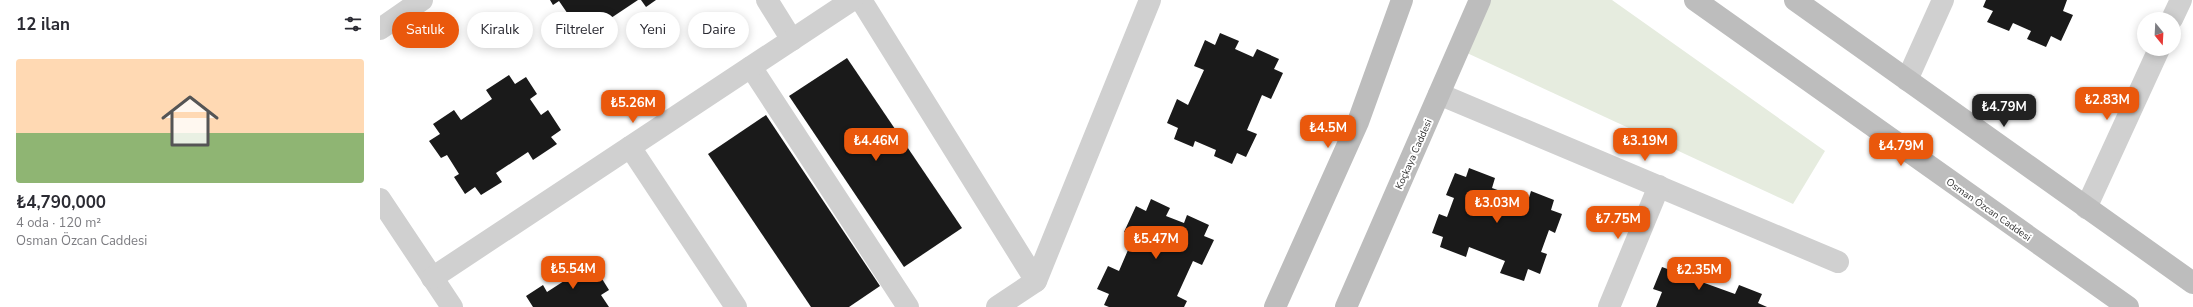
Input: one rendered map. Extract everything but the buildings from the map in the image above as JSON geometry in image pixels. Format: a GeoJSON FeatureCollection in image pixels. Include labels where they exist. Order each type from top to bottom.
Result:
{"type":"FeatureCollection","features":[{"type":"Feature","properties":{"kind":"main road"},"geometry":{"type":"LineString","coordinates":[[1275,307],[1328,192],[1358,122],[1402,0]]}},
{"type":"Feature","properties":{"kind":"main road","name":"Koçkaya Caddesi"},"geometry":{"type":"LineString","coordinates":[[1347,307],[1480,0]]}},
{"type":"Feature","properties":{"kind":"main road","name":"Osman Özcan Caddesi"},"geometry":{"type":"LineString","coordinates":[[1695,0],[2128,307]]}},
{"type":"Feature","properties":{"kind":"main road"},"geometry":{"type":"LineString","coordinates":[[1795,0],[2193,283]]}},
{"type":"Feature","properties":{"kind":"street"},"geometry":{"type":"LineString","coordinates":[[380,29],[422,0]]}},
{"type":"Feature","properties":{"kind":"street"},"geometry":{"type":"LineString","coordinates":[[767,0],[792,40]]}},
{"type":"Feature","properties":{"kind":"street"},"geometry":{"type":"LineString","coordinates":[[432,278],[852,0]]}},
{"type":"Feature","properties":{"kind":"street"},"geometry":{"type":"LineString","coordinates":[[861,0],[1036,281]]}},
{"type":"Feature","properties":{"kind":"street"},"geometry":{"type":"LineString","coordinates":[[997,307],[1036,281],[1150,0]]}},
{"type":"Feature","properties":{"kind":"street"},"geometry":{"type":"LineString","coordinates":[[1908,80],[1943,0]]}},
{"type":"Feature","properties":{"kind":"street"},"geometry":{"type":"LineString","coordinates":[[2175,12],[2181,0]]}},
{"type":"Feature","properties":{"kind":"street"},"geometry":{"type":"LineString","coordinates":[[2086,208],[2156,56]]}},
{"type":"Feature","properties":{"kind":"street"},"geometry":{"type":"LineString","coordinates":[[751,67],[908,307]]}},
{"type":"Feature","properties":{"kind":"street"},"geometry":{"type":"LineString","coordinates":[[1439,94],[1838,262]]}},
{"type":"Feature","properties":{"kind":"street"},"geometry":{"type":"LineString","coordinates":[[630,147],[736,307]]}},
{"type":"Feature","properties":{"kind":"street"},"geometry":{"type":"LineString","coordinates":[[1609,307],[1659,186]]}},
{"type":"Feature","properties":{"kind":"street"},"geometry":{"type":"LineString","coordinates":[[380,199],[452,307]]}},
{"type":"Feature","properties":{"kind":"shaded area"},"geometry":{"type":"Polygon","coordinates":[[[1474,0],[1612,0],[1825,151],[1793,204],[1454,47],[1474,0]]]}}]}
